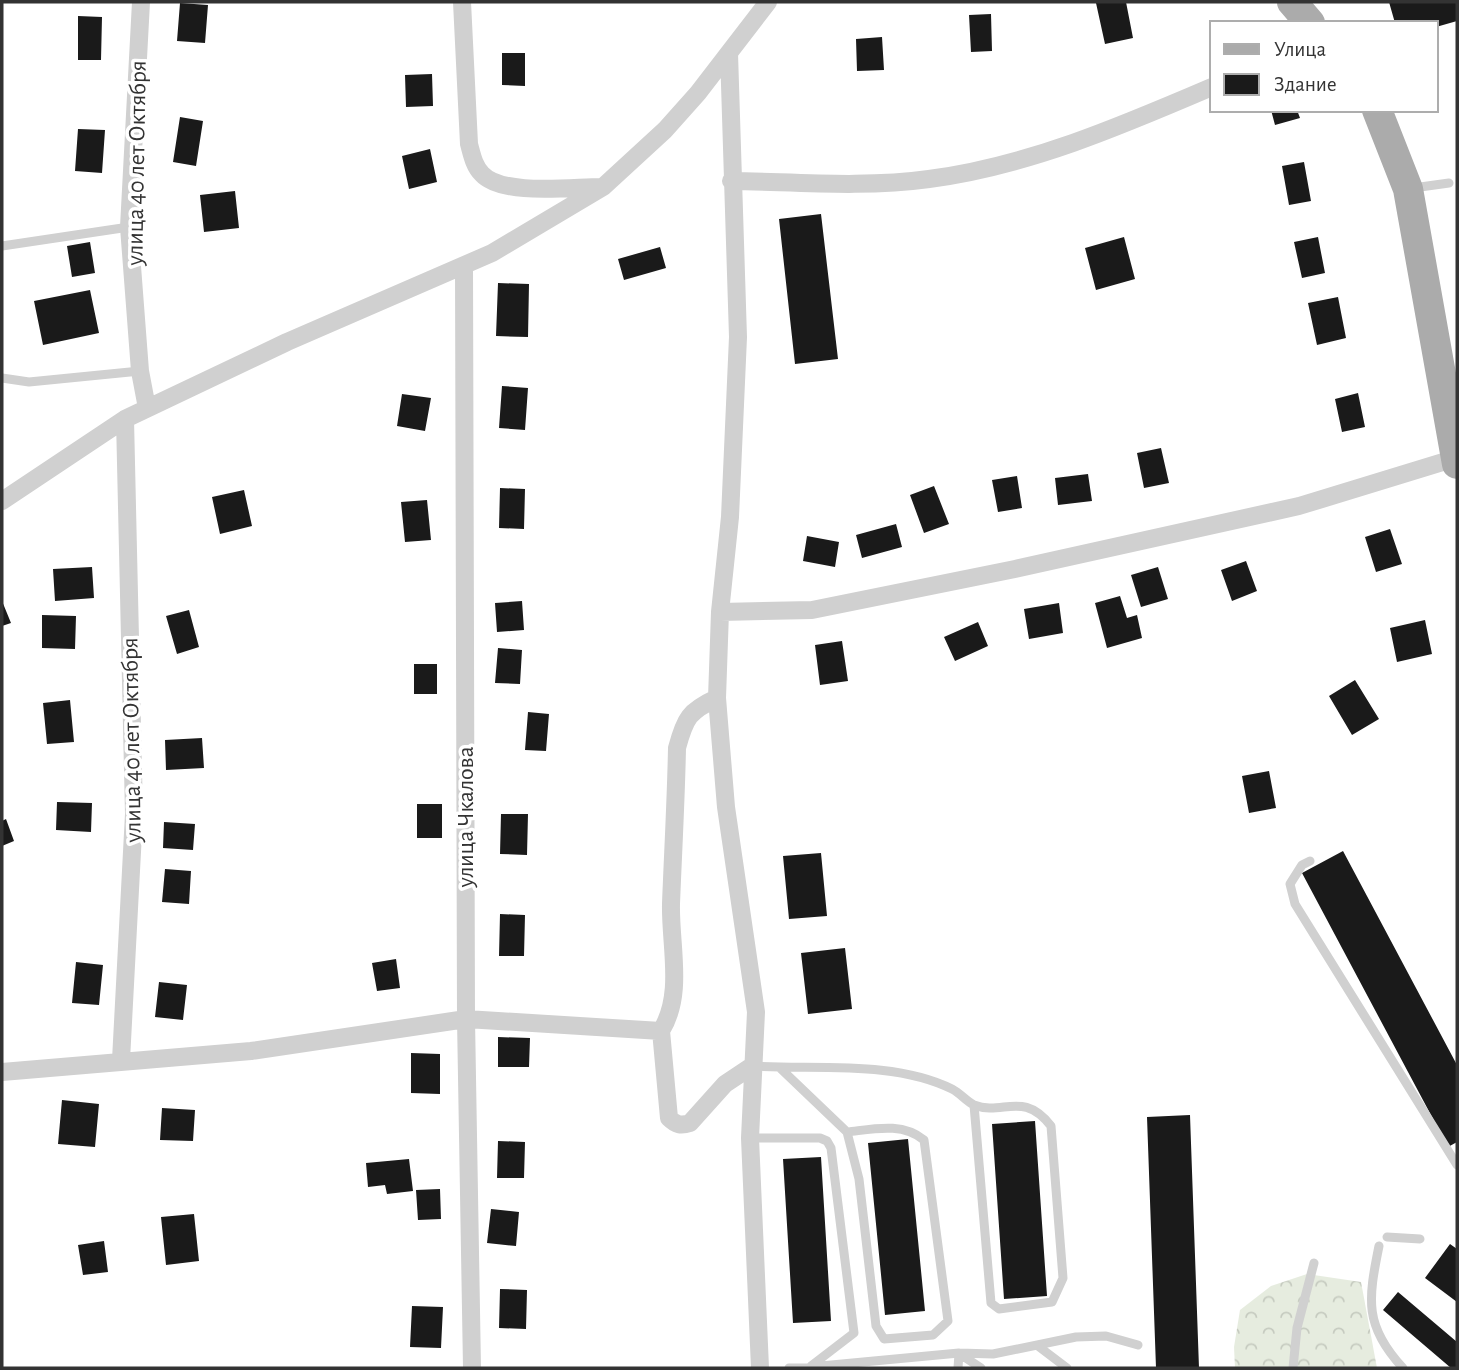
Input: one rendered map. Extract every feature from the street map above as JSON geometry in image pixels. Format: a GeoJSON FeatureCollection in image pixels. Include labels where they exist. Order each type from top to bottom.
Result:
{"type":"FeatureCollection","features":[{"type":"Feature","properties":{"kind":"main road"},"geometry":{"type":"LineString","coordinates":[[1292,2],[1308,21]]}},
{"type":"Feature","properties":{"kind":"main road"},"geometry":{"type":"LineString","coordinates":[[1378,112],[1408,189],[1457,460]]}},
{"type":"Feature","properties":{"kind":"street","name":"улица 40 лет Октября"},"geometry":{"type":"LineString","coordinates":[[141,2],[129,227],[140,371],[147,408]]}},
{"type":"Feature","properties":{"kind":"street"},"geometry":{"type":"LineString","coordinates":[[463,2],[469,144],[475,164],[483,175],[510,187],[603,187]]}},
{"type":"Feature","properties":{"kind":"street"},"geometry":{"type":"LineString","coordinates":[[2,501],[125,419],[288,342],[492,253],[603,187],[665,130],[768,2]]}},
{"type":"Feature","properties":{"kind":"street"},"geometry":{"type":"LineString","coordinates":[[729,53],[738,337],[730,517],[720,612],[717,698],[726,807],[756,1013],[750,1138],[760,1368]]}},
{"type":"Feature","properties":{"kind":"street"},"geometry":{"type":"LineString","coordinates":[[731,181],[927,180],[989,168],[1060,149],[1210,88]]}},
{"type":"Feature","properties":{"kind":"street","name":"улица Чкалова"},"geometry":{"type":"LineString","coordinates":[[464,266],[466,1019],[472,1368]]}},
{"type":"Feature","properties":{"kind":"street","name":"улица 40 лет Октября"},"geometry":{"type":"LineString","coordinates":[[121,1060],[134,814],[125,419]]}},
{"type":"Feature","properties":{"kind":"street"},"geometry":{"type":"LineString","coordinates":[[720,612],[812,610],[1015,569],[1299,506],[1457,460]]}},
{"type":"Feature","properties":{"kind":"street"},"geometry":{"type":"LineString","coordinates":[[717,698],[695,708],[684,724],[677,748],[671,907],[674,979],[671,1007],[661,1031],[669,1118],[677,1125],[690,1123],[725,1084],[752,1066]]}},
{"type":"Feature","properties":{"kind":"street"},"geometry":{"type":"LineString","coordinates":[[2,1072],[251,1051],[466,1019],[661,1031]]}},
{"type":"Feature","properties":{"kind":"lane"},"geometry":{"type":"LineString","coordinates":[[1408,189],[1450,183]]}},
{"type":"Feature","properties":{"kind":"lane"},"geometry":{"type":"LineString","coordinates":[[2,246],[129,227]]}},
{"type":"Feature","properties":{"kind":"lane"},"geometry":{"type":"LineString","coordinates":[[2,378],[29,382],[140,371]]}},
{"type":"Feature","properties":{"kind":"lane"},"geometry":{"type":"LineString","coordinates":[[1310,861],[1302,865],[1290,884],[1295,904],[1457,1165]]}},
{"type":"Feature","properties":{"kind":"lane"},"geometry":{"type":"LineString","coordinates":[[752,1066],[834,1065],[917,1078],[952,1089],[974,1105],[1029,1108],[1042,1114],[1051,1126],[1063,1278],[1052,1302],[999,1309],[991,1303],[974,1105]]}},
{"type":"Feature","properties":{"kind":"lane"},"geometry":{"type":"LineString","coordinates":[[779,1067],[847,1132],[859,1179],[876,1326],[884,1339],[933,1335],[948,1321],[924,1140],[913,1132],[888,1127],[847,1132]]}},
{"type":"Feature","properties":{"kind":"lane"},"geometry":{"type":"LineString","coordinates":[[750,1138],[820,1138],[827,1140],[831,1148],[854,1334],[811,1368]]}},
{"type":"Feature","properties":{"kind":"lane"},"geometry":{"type":"LineString","coordinates":[[1387,1237],[1420,1239]]}},
{"type":"Feature","properties":{"kind":"lane"},"geometry":{"type":"LineString","coordinates":[[1379,1246],[1371,1287],[1373,1321],[1383,1347],[1404,1368]]}},
{"type":"Feature","properties":{"kind":"lane"},"geometry":{"type":"LineString","coordinates":[[1293,1368],[1297,1328],[1314,1263]]}},
{"type":"Feature","properties":{"kind":"lane"},"geometry":{"type":"LineString","coordinates":[[789,1368],[959,1353],[993,1354],[1076,1338],[1106,1336],[1138,1345]]}},
{"type":"Feature","properties":{"kind":"lane"},"geometry":{"type":"LineString","coordinates":[[1038,1346],[1067,1368]]}},
{"type":"Feature","properties":{"kind":"lane"},"geometry":{"type":"LineString","coordinates":[[958,1368],[959,1353]]}},
{"type":"Feature","properties":{"kind":"lane"},"geometry":{"type":"LineString","coordinates":[[959,1353],[981,1368]]}},
{"type":"Feature","properties":{"kind":"green space"},"geometry":{"type":"Polygon","coordinates":[[[1307,1274],[1361,1282],[1377,1368],[1235,1368],[1234,1347],[1240,1310],[1271,1286],[1307,1274]]]}},
{"type":"Feature","properties":{"kind":"building"},"geometry":{"type":"Polygon","coordinates":[[[1126,2],[1133,38],[1105,44],[1096,3],[1126,2]]]}},
{"type":"Feature","properties":{"kind":"building"},"geometry":{"type":"Polygon","coordinates":[[[1389,2],[1457,2],[1457,21],[1438,26],[1438,21],[1394,21],[1389,2]]]}},
{"type":"Feature","properties":{"kind":"building"},"geometry":{"type":"Polygon","coordinates":[[[180,3],[208,5],[205,43],[177,41],[180,3]]]}},
{"type":"Feature","properties":{"kind":"building"},"geometry":{"type":"Polygon","coordinates":[[[991,14],[992,51],[971,52],[969,15],[991,14]]]}},
{"type":"Feature","properties":{"kind":"building"},"geometry":{"type":"Polygon","coordinates":[[[78,16],[102,17],[101,60],[78,60],[78,16]]]}},
{"type":"Feature","properties":{"kind":"building"},"geometry":{"type":"Polygon","coordinates":[[[882,37],[884,70],[857,71],[856,39],[882,37]]]}},
{"type":"Feature","properties":{"kind":"building"},"geometry":{"type":"Polygon","coordinates":[[[502,53],[525,53],[525,86],[502,85],[502,53]]]}},
{"type":"Feature","properties":{"kind":"building"},"geometry":{"type":"Polygon","coordinates":[[[432,74],[433,106],[406,107],[405,75],[432,74]]]}},
{"type":"Feature","properties":{"kind":"building"},"geometry":{"type":"Polygon","coordinates":[[[1272,112],[1298,112],[1300,118],[1275,125],[1272,112]]]}},
{"type":"Feature","properties":{"kind":"building"},"geometry":{"type":"Polygon","coordinates":[[[180,117],[203,121],[196,166],[173,162],[180,117]]]}},
{"type":"Feature","properties":{"kind":"building"},"geometry":{"type":"Polygon","coordinates":[[[78,129],[105,130],[102,173],[75,171],[78,129]]]}},
{"type":"Feature","properties":{"kind":"building"},"geometry":{"type":"Polygon","coordinates":[[[430,149],[437,182],[409,189],[402,156],[430,149]]]}},
{"type":"Feature","properties":{"kind":"building"},"geometry":{"type":"Polygon","coordinates":[[[1304,162],[1311,201],[1289,205],[1282,166],[1304,162]]]}},
{"type":"Feature","properties":{"kind":"building"},"geometry":{"type":"Polygon","coordinates":[[[235,191],[239,228],[204,232],[200,195],[235,191]]]}},
{"type":"Feature","properties":{"kind":"building"},"geometry":{"type":"Polygon","coordinates":[[[821,214],[838,359],[795,364],[779,219],[821,214]]]}},
{"type":"Feature","properties":{"kind":"building"},"geometry":{"type":"Polygon","coordinates":[[[1124,237],[1135,279],[1096,290],[1085,248],[1124,237]]]}},
{"type":"Feature","properties":{"kind":"building"},"geometry":{"type":"Polygon","coordinates":[[[1318,237],[1325,273],[1302,278],[1294,242],[1318,237]]]}},
{"type":"Feature","properties":{"kind":"building"},"geometry":{"type":"Polygon","coordinates":[[[90,242],[95,273],[72,277],[67,246],[90,242]]]}},
{"type":"Feature","properties":{"kind":"building"},"geometry":{"type":"Polygon","coordinates":[[[660,247],[666,268],[624,280],[618,259],[660,247]]]}},
{"type":"Feature","properties":{"kind":"building"},"geometry":{"type":"Polygon","coordinates":[[[498,283],[529,284],[528,337],[496,336],[498,283]]]}},
{"type":"Feature","properties":{"kind":"building"},"geometry":{"type":"Polygon","coordinates":[[[90,290],[99,333],[43,345],[34,301],[90,290]]]}},
{"type":"Feature","properties":{"kind":"building"},"geometry":{"type":"Polygon","coordinates":[[[1338,297],[1346,338],[1317,345],[1308,303],[1338,297]]]}},
{"type":"Feature","properties":{"kind":"building"},"geometry":{"type":"Polygon","coordinates":[[[502,386],[528,388],[525,430],[499,428],[502,386]]]}},
{"type":"Feature","properties":{"kind":"building"},"geometry":{"type":"Polygon","coordinates":[[[1358,393],[1365,427],[1342,432],[1335,399],[1358,393]]]}},
{"type":"Feature","properties":{"kind":"building"},"geometry":{"type":"Polygon","coordinates":[[[402,394],[431,398],[425,431],[397,426],[402,394]]]}},
{"type":"Feature","properties":{"kind":"building"},"geometry":{"type":"Polygon","coordinates":[[[1161,448],[1169,483],[1144,488],[1137,453],[1161,448]]]}},
{"type":"Feature","properties":{"kind":"building"},"geometry":{"type":"Polygon","coordinates":[[[1088,474],[1092,501],[1058,505],[1055,478],[1088,474]]]}},
{"type":"Feature","properties":{"kind":"building"},"geometry":{"type":"Polygon","coordinates":[[[1017,476],[1022,508],[998,512],[992,480],[1017,476]]]}},
{"type":"Feature","properties":{"kind":"building"},"geometry":{"type":"Polygon","coordinates":[[[934,486],[949,524],[924,533],[910,495],[934,486]]]}},
{"type":"Feature","properties":{"kind":"building"},"geometry":{"type":"Polygon","coordinates":[[[500,488],[525,489],[524,529],[499,528],[500,488]]]}},
{"type":"Feature","properties":{"kind":"building"},"geometry":{"type":"Polygon","coordinates":[[[244,490],[252,526],[220,534],[212,497],[244,490]]]}},
{"type":"Feature","properties":{"kind":"building"},"geometry":{"type":"Polygon","coordinates":[[[427,500],[431,540],[405,542],[401,502],[427,500]]]}},
{"type":"Feature","properties":{"kind":"building"},"geometry":{"type":"Polygon","coordinates":[[[896,524],[902,547],[862,558],[856,535],[896,524]]]}},
{"type":"Feature","properties":{"kind":"building"},"geometry":{"type":"Polygon","coordinates":[[[1390,529],[1402,564],[1376,572],[1365,537],[1390,529]]]}},
{"type":"Feature","properties":{"kind":"building"},"geometry":{"type":"Polygon","coordinates":[[[807,536],[839,542],[835,567],[803,561],[807,536]]]}},
{"type":"Feature","properties":{"kind":"building"},"geometry":{"type":"Polygon","coordinates":[[[1246,561],[1257,591],[1232,601],[1221,570],[1246,561]]]}},
{"type":"Feature","properties":{"kind":"building"},"geometry":{"type":"Polygon","coordinates":[[[92,567],[94,598],[55,601],[53,569],[92,567]]]}},
{"type":"Feature","properties":{"kind":"building"},"geometry":{"type":"Polygon","coordinates":[[[1158,567],[1168,599],[1141,607],[1131,575],[1158,567]]]}},
{"type":"Feature","properties":{"kind":"building"},"geometry":{"type":"Polygon","coordinates":[[[1120,596],[1127,618],[1137,615],[1142,638],[1107,648],[1095,603],[1120,596]]]}},
{"type":"Feature","properties":{"kind":"building"},"geometry":{"type":"Polygon","coordinates":[[[2,601],[11,623],[2,626],[2,601]]]}},
{"type":"Feature","properties":{"kind":"building"},"geometry":{"type":"Polygon","coordinates":[[[522,601],[524,630],[497,632],[495,603],[522,601]]]}},
{"type":"Feature","properties":{"kind":"building"},"geometry":{"type":"Polygon","coordinates":[[[1059,603],[1063,633],[1029,639],[1024,609],[1059,603]]]}},
{"type":"Feature","properties":{"kind":"building"},"geometry":{"type":"Polygon","coordinates":[[[189,610],[199,647],[177,654],[166,616],[189,610]]]}},
{"type":"Feature","properties":{"kind":"building"},"geometry":{"type":"Polygon","coordinates":[[[42,615],[76,616],[75,649],[42,648],[42,615]]]}},
{"type":"Feature","properties":{"kind":"building"},"geometry":{"type":"Polygon","coordinates":[[[1425,620],[1432,654],[1397,662],[1390,628],[1425,620]]]}},
{"type":"Feature","properties":{"kind":"building"},"geometry":{"type":"Polygon","coordinates":[[[978,622],[988,646],[955,661],[944,637],[978,622]]]}},
{"type":"Feature","properties":{"kind":"building"},"geometry":{"type":"Polygon","coordinates":[[[842,641],[848,681],[820,685],[815,645],[842,641]]]}},
{"type":"Feature","properties":{"kind":"building"},"geometry":{"type":"Polygon","coordinates":[[[498,648],[522,650],[520,684],[495,683],[498,648]]]}},
{"type":"Feature","properties":{"kind":"building"},"geometry":{"type":"Polygon","coordinates":[[[414,664],[437,664],[437,694],[414,694],[414,664]]]}},
{"type":"Feature","properties":{"kind":"building"},"geometry":{"type":"Polygon","coordinates":[[[1355,680],[1379,719],[1352,735],[1329,696],[1355,680]]]}},
{"type":"Feature","properties":{"kind":"building"},"geometry":{"type":"Polygon","coordinates":[[[70,700],[74,742],[47,744],[43,703],[70,700]]]}},
{"type":"Feature","properties":{"kind":"building"},"geometry":{"type":"Polygon","coordinates":[[[528,712],[549,714],[546,751],[525,750],[528,712]]]}},
{"type":"Feature","properties":{"kind":"building"},"geometry":{"type":"Polygon","coordinates":[[[202,738],[204,768],[166,770],[165,740],[202,738]]]}},
{"type":"Feature","properties":{"kind":"building"},"geometry":{"type":"Polygon","coordinates":[[[1269,771],[1276,808],[1249,813],[1242,776],[1269,771]]]}},
{"type":"Feature","properties":{"kind":"building"},"geometry":{"type":"Polygon","coordinates":[[[57,802],[92,803],[91,832],[56,830],[57,802]]]}},
{"type":"Feature","properties":{"kind":"building"},"geometry":{"type":"Polygon","coordinates":[[[417,804],[442,804],[442,838],[417,838],[417,804]]]}},
{"type":"Feature","properties":{"kind":"building"},"geometry":{"type":"Polygon","coordinates":[[[501,814],[528,814],[527,855],[500,854],[501,814]]]}},
{"type":"Feature","properties":{"kind":"building"},"geometry":{"type":"Polygon","coordinates":[[[6,819],[14,841],[2,846],[2,821],[6,819]]]}},
{"type":"Feature","properties":{"kind":"building"},"geometry":{"type":"Polygon","coordinates":[[[164,822],[195,824],[193,850],[163,848],[164,822]]]}},
{"type":"Feature","properties":{"kind":"building"},"geometry":{"type":"Polygon","coordinates":[[[1343,851],[1457,1065],[1457,1142],[1448,1147],[1302,873],[1343,851]]]}},
{"type":"Feature","properties":{"kind":"building"},"geometry":{"type":"Polygon","coordinates":[[[821,853],[827,916],[789,919],[783,856],[821,853]]]}},
{"type":"Feature","properties":{"kind":"building"},"geometry":{"type":"Polygon","coordinates":[[[165,869],[191,871],[189,904],[162,902],[165,869]]]}},
{"type":"Feature","properties":{"kind":"building"},"geometry":{"type":"Polygon","coordinates":[[[500,914],[525,915],[524,956],[499,956],[500,914]]]}},
{"type":"Feature","properties":{"kind":"building"},"geometry":{"type":"Polygon","coordinates":[[[845,948],[852,1009],[808,1014],[801,953],[845,948]]]}},
{"type":"Feature","properties":{"kind":"building"},"geometry":{"type":"Polygon","coordinates":[[[396,959],[400,988],[377,991],[372,963],[396,959]]]}},
{"type":"Feature","properties":{"kind":"building"},"geometry":{"type":"Polygon","coordinates":[[[76,962],[103,965],[99,1005],[72,1003],[76,962]]]}},
{"type":"Feature","properties":{"kind":"building"},"geometry":{"type":"Polygon","coordinates":[[[159,982],[187,985],[183,1020],[155,1017],[159,982]]]}},
{"type":"Feature","properties":{"kind":"building"},"geometry":{"type":"Polygon","coordinates":[[[498,1037],[530,1038],[529,1067],[498,1067],[498,1037]]]}},
{"type":"Feature","properties":{"kind":"building"},"geometry":{"type":"Polygon","coordinates":[[[411,1053],[440,1054],[440,1094],[411,1093],[411,1053]]]}},
{"type":"Feature","properties":{"kind":"building"},"geometry":{"type":"Polygon","coordinates":[[[62,1100],[99,1104],[95,1147],[58,1144],[62,1100]]]}},
{"type":"Feature","properties":{"kind":"building"},"geometry":{"type":"Polygon","coordinates":[[[162,1108],[195,1110],[193,1141],[160,1140],[162,1108]]]}},
{"type":"Feature","properties":{"kind":"building"},"geometry":{"type":"Polygon","coordinates":[[[1190,1115],[1199,1368],[1156,1368],[1147,1117],[1190,1115]]]}},
{"type":"Feature","properties":{"kind":"building"},"geometry":{"type":"Polygon","coordinates":[[[1035,1121],[1047,1296],[1004,1299],[992,1124],[1035,1121]]]}},
{"type":"Feature","properties":{"kind":"building"},"geometry":{"type":"Polygon","coordinates":[[[908,1139],[925,1311],[885,1315],[868,1143],[908,1139]]]}},
{"type":"Feature","properties":{"kind":"building"},"geometry":{"type":"Polygon","coordinates":[[[498,1141],[525,1142],[524,1178],[497,1178],[498,1141]]]}},
{"type":"Feature","properties":{"kind":"building"},"geometry":{"type":"Polygon","coordinates":[[[821,1157],[831,1321],[793,1323],[783,1159],[821,1157]]]}},
{"type":"Feature","properties":{"kind":"building"},"geometry":{"type":"Polygon","coordinates":[[[409,1159],[413,1191],[387,1194],[385,1185],[368,1187],[366,1163],[409,1159]]]}},
{"type":"Feature","properties":{"kind":"building"},"geometry":{"type":"Polygon","coordinates":[[[440,1189],[441,1219],[418,1220],[416,1190],[440,1189]]]}},
{"type":"Feature","properties":{"kind":"building"},"geometry":{"type":"Polygon","coordinates":[[[491,1209],[519,1212],[516,1246],[487,1243],[491,1209]]]}},
{"type":"Feature","properties":{"kind":"building"},"geometry":{"type":"Polygon","coordinates":[[[194,1214],[199,1261],[166,1265],[161,1217],[194,1214]]]}},
{"type":"Feature","properties":{"kind":"building"},"geometry":{"type":"Polygon","coordinates":[[[104,1241],[108,1272],[83,1275],[78,1245],[104,1241]]]}},
{"type":"Feature","properties":{"kind":"building"},"geometry":{"type":"Polygon","coordinates":[[[1450,1244],[1457,1249],[1457,1302],[1425,1278],[1450,1244]]]}},
{"type":"Feature","properties":{"kind":"building"},"geometry":{"type":"Polygon","coordinates":[[[500,1289],[527,1290],[526,1329],[499,1328],[500,1289]]]}},
{"type":"Feature","properties":{"kind":"building"},"geometry":{"type":"Polygon","coordinates":[[[1398,1292],[1457,1342],[1457,1368],[1451,1368],[1383,1310],[1398,1292]]]}},
{"type":"Feature","properties":{"kind":"building"},"geometry":{"type":"Polygon","coordinates":[[[412,1306],[443,1307],[441,1348],[410,1347],[412,1306]]]}}]}
